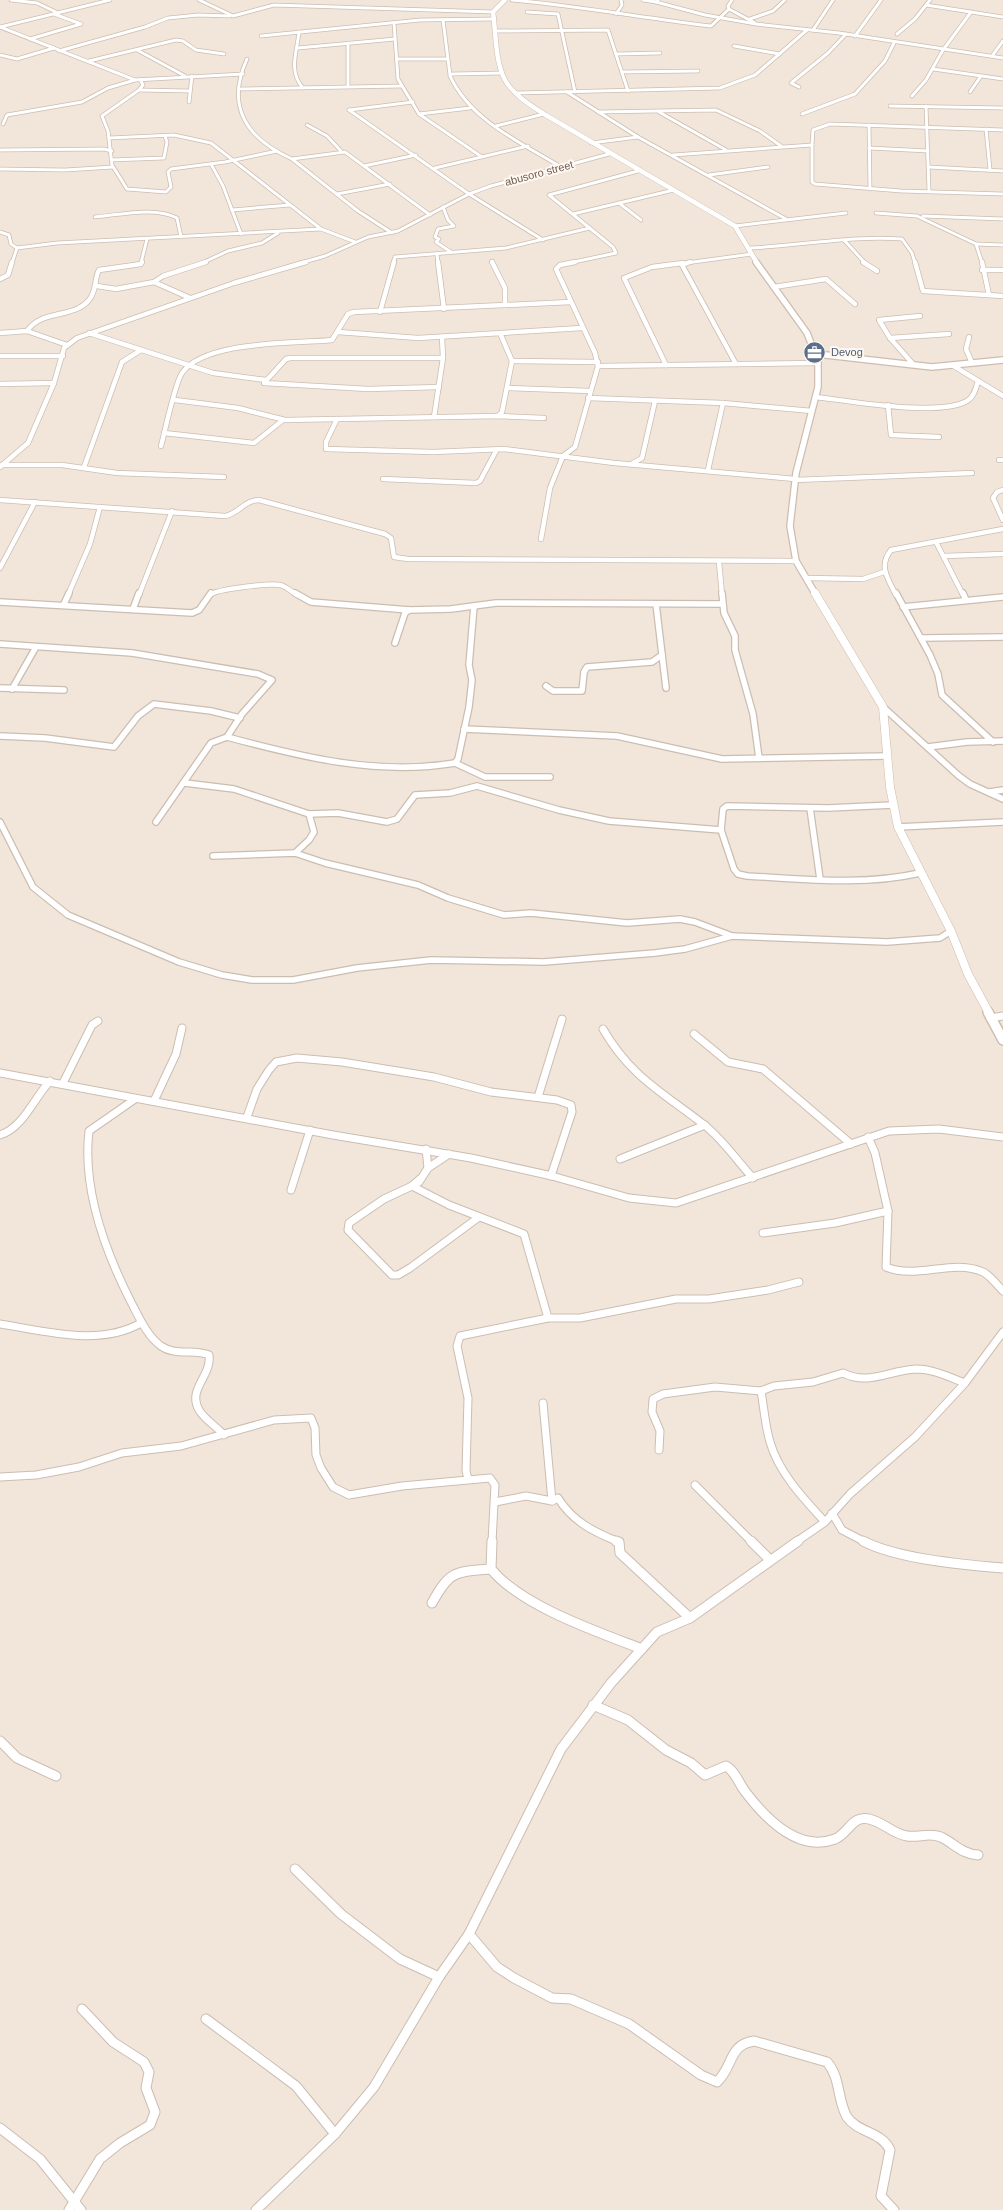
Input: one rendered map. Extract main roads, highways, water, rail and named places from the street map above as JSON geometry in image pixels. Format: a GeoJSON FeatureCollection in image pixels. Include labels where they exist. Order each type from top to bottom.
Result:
{"type":"FeatureCollection","features":[{"type":"Feature","properties":{"kind":"place","name":"Devog"},"geometry":{"type":"Point","coordinates":[815,352]}}]}
